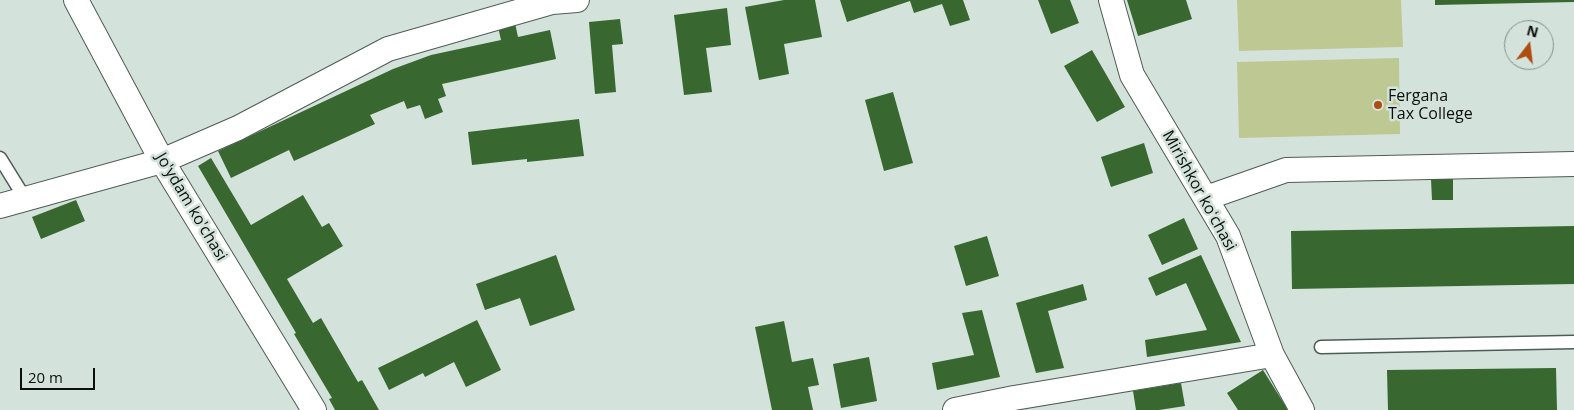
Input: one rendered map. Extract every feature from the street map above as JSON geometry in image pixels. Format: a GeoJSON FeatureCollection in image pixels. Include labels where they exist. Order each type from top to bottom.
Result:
{"type":"FeatureCollection","features":[{"type":"Feature","properties":{"kind":"street","name":"Jo'ydam ko'chasi"},"geometry":{"type":"LineString","coordinates":[[76,0],[162,162],[314,410]]}},
{"type":"Feature","properties":{"kind":"street"},"geometry":{"type":"LineString","coordinates":[[0,206],[162,162],[238,128],[388,50],[552,2],[577,0]]}},
{"type":"Feature","properties":{"kind":"street","name":"Mirishkor koʻchasi"},"geometry":{"type":"LineString","coordinates":[[1110,0],[1132,75],[1228,236],[1272,355],[1302,410]]}},
{"type":"Feature","properties":{"kind":"street"},"geometry":{"type":"LineString","coordinates":[[1206,198],[1286,170],[1574,164]]}},
{"type":"Feature","properties":{"kind":"street"},"geometry":{"type":"LineString","coordinates":[[955,410],[1014,398],[1272,355]]}},
{"type":"Feature","properties":{"kind":"lane"},"geometry":{"type":"LineString","coordinates":[[0,158],[26,200]]}},
{"type":"Feature","properties":{"kind":"lane"},"geometry":{"type":"LineString","coordinates":[[1321,346],[1574,342]]}},
{"type":"Feature","properties":{"kind":"green space"},"geometry":{"type":"Polygon","coordinates":[[[1237,0],[1401,0],[1403,47],[1239,51],[1237,0]]]}},
{"type":"Feature","properties":{"kind":"green space"},"geometry":{"type":"Polygon","coordinates":[[[1399,58],[1400,134],[1239,138],[1237,62],[1399,58]]]}},
{"type":"Feature","properties":{"kind":"building"},"geometry":{"type":"Polygon","coordinates":[[[784,0],[815,0],[822,37],[784,44],[789,74],[759,80],[745,7],[784,0]]]}},
{"type":"Feature","properties":{"kind":"building"},"geometry":{"type":"Polygon","coordinates":[[[840,0],[963,0],[970,20],[950,26],[942,4],[914,13],[910,1],[847,22],[840,0]]]}},
{"type":"Feature","properties":{"kind":"building"},"geometry":{"type":"Polygon","coordinates":[[[1038,0],[1070,0],[1079,23],[1051,34],[1038,0]]]}},
{"type":"Feature","properties":{"kind":"building"},"geometry":{"type":"Polygon","coordinates":[[[1127,0],[1186,0],[1192,19],[1138,36],[1127,0]]]}},
{"type":"Feature","properties":{"kind":"building"},"geometry":{"type":"Polygon","coordinates":[[[1435,0],[1574,0],[1574,2],[1435,5],[1435,0]]]}},
{"type":"Feature","properties":{"kind":"building"},"geometry":{"type":"Polygon","coordinates":[[[727,8],[731,45],[706,48],[712,92],[684,95],[674,15],[727,8]]]}},
{"type":"Feature","properties":{"kind":"building"},"geometry":{"type":"Polygon","coordinates":[[[620,19],[623,44],[612,45],[616,92],[595,94],[589,22],[620,19]]]}},
{"type":"Feature","properties":{"kind":"building"},"geometry":{"type":"Polygon","coordinates":[[[515,23],[518,37],[550,30],[556,59],[442,84],[446,96],[438,99],[443,112],[425,119],[420,105],[407,109],[404,101],[370,115],[375,124],[294,161],[289,150],[231,178],[218,151],[393,69],[431,55],[501,40],[498,27],[515,23]]]}},
{"type":"Feature","properties":{"kind":"building"},"geometry":{"type":"Polygon","coordinates":[[[1092,50],[1125,107],[1097,122],[1064,66],[1092,50]]]}},
{"type":"Feature","properties":{"kind":"building"},"geometry":{"type":"Polygon","coordinates":[[[893,92],[913,163],[884,171],[865,100],[893,92]]]}},
{"type":"Feature","properties":{"kind":"building"},"geometry":{"type":"Polygon","coordinates":[[[579,119],[584,156],[527,162],[527,159],[472,165],[468,132],[579,119]]]}},
{"type":"Feature","properties":{"kind":"building"},"geometry":{"type":"Polygon","coordinates":[[[1144,143],[1153,173],[1111,187],[1101,157],[1144,143]]]}},
{"type":"Feature","properties":{"kind":"building"},"geometry":{"type":"Polygon","coordinates":[[[211,158],[251,225],[303,195],[322,227],[329,223],[343,246],[287,279],[313,323],[321,318],[358,382],[362,380],[379,410],[335,410],[329,399],[332,398],[294,334],[296,333],[198,166],[211,158]]]}},
{"type":"Feature","properties":{"kind":"building"},"geometry":{"type":"Polygon","coordinates":[[[1431,179],[1453,179],[1453,200],[1432,200],[1431,179]]]}},
{"type":"Feature","properties":{"kind":"building"},"geometry":{"type":"Polygon","coordinates":[[[76,200],[85,221],[41,239],[32,217],[76,200]]]}},
{"type":"Feature","properties":{"kind":"building"},"geometry":{"type":"Polygon","coordinates":[[[1184,218],[1198,249],[1162,265],[1148,235],[1184,218]]]}},
{"type":"Feature","properties":{"kind":"building"},"geometry":{"type":"Polygon","coordinates":[[[1574,226],[1574,284],[1292,289],[1291,231],[1574,226]]]}},
{"type":"Feature","properties":{"kind":"building"},"geometry":{"type":"Polygon","coordinates":[[[987,236],[999,276],[966,286],[954,246],[987,236]]]}},
{"type":"Feature","properties":{"kind":"building"},"geometry":{"type":"Polygon","coordinates":[[[556,255],[575,310],[530,326],[520,298],[485,310],[476,284],[556,255]]]}},
{"type":"Feature","properties":{"kind":"building"},"geometry":{"type":"Polygon","coordinates":[[[1201,255],[1241,342],[1147,357],[1145,340],[1207,330],[1186,283],[1156,296],[1148,278],[1201,255]]]}},
{"type":"Feature","properties":{"kind":"building"},"geometry":{"type":"Polygon","coordinates":[[[1083,284],[1087,300],[1048,311],[1064,368],[1036,373],[1016,303],[1083,284]]]}},
{"type":"Feature","properties":{"kind":"building"},"geometry":{"type":"Polygon","coordinates":[[[982,310],[1000,377],[937,390],[932,363],[974,355],[962,313],[982,310]]]}},
{"type":"Feature","properties":{"kind":"building"},"geometry":{"type":"Polygon","coordinates":[[[477,320],[501,370],[466,387],[454,362],[425,377],[423,373],[389,390],[378,368],[477,320]]]}},
{"type":"Feature","properties":{"kind":"building"},"geometry":{"type":"Polygon","coordinates":[[[784,321],[792,362],[813,358],[819,385],[808,387],[813,410],[772,410],[755,327],[784,321]]]}},
{"type":"Feature","properties":{"kind":"building"},"geometry":{"type":"Polygon","coordinates":[[[869,357],[877,401],[841,408],[833,364],[869,357]]]}},
{"type":"Feature","properties":{"kind":"building"},"geometry":{"type":"Polygon","coordinates":[[[1556,368],[1557,410],[1388,410],[1387,370],[1556,368]]]}},
{"type":"Feature","properties":{"kind":"building"},"geometry":{"type":"Polygon","coordinates":[[[1263,370],[1288,410],[1238,410],[1227,393],[1263,370]]]}},
{"type":"Feature","properties":{"kind":"building"},"geometry":{"type":"Polygon","coordinates":[[[1181,383],[1185,406],[1159,410],[1136,410],[1133,391],[1181,383]]]}},
{"type":"Feature","properties":{"kind":"place","name":"Fergana Tax College"},"geometry":{"type":"Point","coordinates":[1378,105]}}]}
